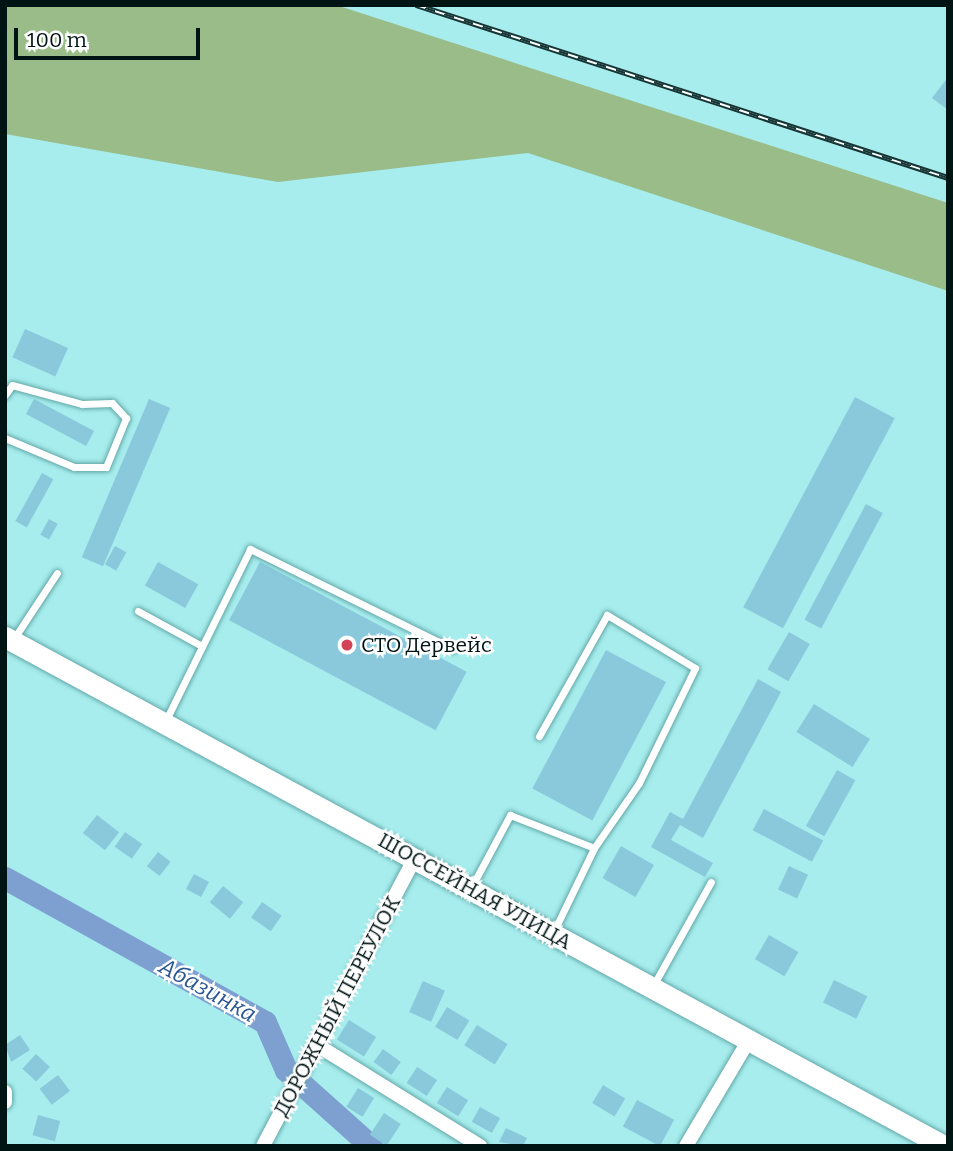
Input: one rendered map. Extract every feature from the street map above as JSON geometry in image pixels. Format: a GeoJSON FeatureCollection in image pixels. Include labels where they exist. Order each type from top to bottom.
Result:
{"type":"FeatureCollection","features":[{"type":"Feature","properties":{"kind":"main road","name":"ШОССЕЙНАЯ УЛИЦА"},"geometry":{"type":"LineString","coordinates":[[8,642],[164,723],[650,990]]}},
{"type":"Feature","properties":{"kind":"main road","name":"ШОССЕЙНАЯ УЛИЦА"},"geometry":{"type":"LineString","coordinates":[[8,642],[411,865],[944,1146]]}},
{"type":"Feature","properties":{"kind":"main road","name":"ШОССЕЙНАЯ УЛИЦА"},"geometry":{"type":"LineString","coordinates":[[747,1042],[931,1146]]}},
{"type":"Feature","properties":{"kind":"street","name":"ДОРОЖНЫЙ ПЕРЕУЛОК"},"geometry":{"type":"LineString","coordinates":[[263,1146],[411,865]]}},
{"type":"Feature","properties":{"kind":"street"},"geometry":{"type":"LineString","coordinates":[[686,1146],[747,1042]]}},
{"type":"Feature","properties":{"kind":"street"},"geometry":{"type":"LineString","coordinates":[[317,1045],[480,1146]]}},
{"type":"Feature","properties":{"kind":"street"},"geometry":{"type":"LineString","coordinates":[[5,1092],[5,1102]]}},
{"type":"Feature","properties":{"kind":"lane"},"geometry":{"type":"LineString","coordinates":[[5,395],[12,385],[82,404],[112,402],[126,418],[106,467],[75,467],[5,438]]}},
{"type":"Feature","properties":{"kind":"lane"},"geometry":{"type":"LineString","coordinates":[[164,723],[250,549],[453,649]]}},
{"type":"Feature","properties":{"kind":"lane"},"geometry":{"type":"LineString","coordinates":[[8,642],[57,573]]}},
{"type":"Feature","properties":{"kind":"lane"},"geometry":{"type":"LineString","coordinates":[[138,611],[202,646]]}},
{"type":"Feature","properties":{"kind":"lane"},"geometry":{"type":"LineString","coordinates":[[539,736],[607,615],[695,668],[639,783],[593,848],[552,934]]}},
{"type":"Feature","properties":{"kind":"lane"},"geometry":{"type":"LineString","coordinates":[[470,890],[510,815],[593,848]]}},
{"type":"Feature","properties":{"kind":"lane"},"geometry":{"type":"LineString","coordinates":[[650,990],[710,882]]}},
{"type":"Feature","properties":{"kind":"green space"},"geometry":{"type":"Polygon","coordinates":[[[5,5],[336,5],[948,203],[948,291],[528,153],[278,182],[5,134],[5,5]]]}},
{"type":"Feature","properties":{"kind":"building"},"geometry":{"type":"Polygon","coordinates":[[[948,77],[948,110],[932,98],[948,77]]]}},
{"type":"Feature","properties":{"kind":"building"},"geometry":{"type":"Polygon","coordinates":[[[25,329],[68,348],[55,376],[12,357],[25,329]]]}},
{"type":"Feature","properties":{"kind":"building"},"geometry":{"type":"Polygon","coordinates":[[[855,397],[895,418],[783,628],[743,607],[855,397]]]}},
{"type":"Feature","properties":{"kind":"building"},"geometry":{"type":"Polygon","coordinates":[[[34,399],[94,431],[86,446],[26,414],[34,399]]]}},
{"type":"Feature","properties":{"kind":"building"},"geometry":{"type":"Polygon","coordinates":[[[149,399],[170,408],[103,566],[82,557],[149,399]]]}},
{"type":"Feature","properties":{"kind":"building"},"geometry":{"type":"Polygon","coordinates":[[[42,473],[53,479],[27,527],[15,521],[42,473]]]}},
{"type":"Feature","properties":{"kind":"building"},"geometry":{"type":"Polygon","coordinates":[[[866,504],[883,513],[821,629],[804,620],[866,504]]]}},
{"type":"Feature","properties":{"kind":"building"},"geometry":{"type":"Polygon","coordinates":[[[49,519],[58,524],[49,540],[40,535],[49,519]]]}},
{"type":"Feature","properties":{"kind":"building"},"geometry":{"type":"Polygon","coordinates":[[[115,546],[126,552],[116,571],[105,564],[115,546]]]}},
{"type":"Feature","properties":{"kind":"building"},"geometry":{"type":"Polygon","coordinates":[[[158,562],[198,584],[185,608],[145,586],[158,562]]]}},
{"type":"Feature","properties":{"kind":"building","name":"СТО Дервейс"},"geometry":{"type":"Polygon","coordinates":[[[260,562],[467,672],[436,730],[229,620],[260,562]]]}},
{"type":"Feature","properties":{"kind":"building"},"geometry":{"type":"Polygon","coordinates":[[[789,632],[810,644],[788,681],[768,669],[789,632]]]}},
{"type":"Feature","properties":{"kind":"building"},"geometry":{"type":"Polygon","coordinates":[[[606,650],[666,682],[592,821],[532,789],[606,650]]]}},
{"type":"Feature","properties":{"kind":"building"},"geometry":{"type":"Polygon","coordinates":[[[758,679],[781,692],[703,838],[680,825],[671,840],[713,863],[705,877],[651,847],[670,812],[683,819],[758,679]]]}},
{"type":"Feature","properties":{"kind":"building"},"geometry":{"type":"Polygon","coordinates":[[[814,704],[870,739],[852,767],[797,732],[814,704]]]}},
{"type":"Feature","properties":{"kind":"building"},"geometry":{"type":"Polygon","coordinates":[[[837,770],[855,780],[824,836],[806,826],[837,770]]]}},
{"type":"Feature","properties":{"kind":"building"},"geometry":{"type":"Polygon","coordinates":[[[764,809],[823,840],[812,862],[753,830],[764,809]]]}},
{"type":"Feature","properties":{"kind":"building"},"geometry":{"type":"Polygon","coordinates":[[[97,815],[119,832],[105,850],[83,833],[97,815]]]}},
{"type":"Feature","properties":{"kind":"building"},"geometry":{"type":"Polygon","coordinates":[[[125,832],[142,844],[132,859],[115,847],[125,832]]]}},
{"type":"Feature","properties":{"kind":"building"},"geometry":{"type":"Polygon","coordinates":[[[621,846],[654,865],[635,897],[602,878],[621,846]]]}},
{"type":"Feature","properties":{"kind":"building"},"geometry":{"type":"Polygon","coordinates":[[[158,852],[171,862],[160,876],[147,866],[158,852]]]}},
{"type":"Feature","properties":{"kind":"building"},"geometry":{"type":"Polygon","coordinates":[[[789,866],[808,875],[797,898],[778,890],[789,866]]]}},
{"type":"Feature","properties":{"kind":"building"},"geometry":{"type":"Polygon","coordinates":[[[194,874],[209,882],[201,897],[186,889],[194,874]]]}},
{"type":"Feature","properties":{"kind":"building"},"geometry":{"type":"Polygon","coordinates":[[[223,886],[243,902],[230,919],[210,902],[223,886]]]}},
{"type":"Feature","properties":{"kind":"building"},"geometry":{"type":"Polygon","coordinates":[[[262,902],[282,916],[271,931],[251,918],[262,902]]]}},
{"type":"Feature","properties":{"kind":"building"},"geometry":{"type":"Polygon","coordinates":[[[769,935],[798,952],[784,976],[755,959],[769,935]]]}},
{"type":"Feature","properties":{"kind":"building"},"geometry":{"type":"Polygon","coordinates":[[[834,980],[867,996],[856,1019],[823,1002],[834,980]]]}},
{"type":"Feature","properties":{"kind":"building"},"geometry":{"type":"Polygon","coordinates":[[[423,981],[445,991],[431,1022],[409,1012],[423,981]]]}},
{"type":"Feature","properties":{"kind":"building"},"geometry":{"type":"Polygon","coordinates":[[[447,1007],[469,1020],[457,1040],[435,1027],[447,1007]]]}},
{"type":"Feature","properties":{"kind":"building"},"geometry":{"type":"Polygon","coordinates":[[[349,1020],[376,1037],[364,1056],[337,1040],[349,1020]]]}},
{"type":"Feature","properties":{"kind":"building"},"geometry":{"type":"Polygon","coordinates":[[[477,1025],[508,1044],[495,1064],[464,1045],[477,1025]]]}},
{"type":"Feature","properties":{"kind":"building"},"geometry":{"type":"Polygon","coordinates":[[[20,1035],[30,1050],[11,1062],[5,1045],[20,1035]]]}},
{"type":"Feature","properties":{"kind":"building"},"geometry":{"type":"Polygon","coordinates":[[[383,1049],[401,1062],[391,1075],[374,1062],[383,1049]]]}},
{"type":"Feature","properties":{"kind":"building"},"geometry":{"type":"Polygon","coordinates":[[[36,1054],[50,1067],[36,1082],[22,1069],[36,1054]]]}},
{"type":"Feature","properties":{"kind":"building"},"geometry":{"type":"Polygon","coordinates":[[[417,1067],[437,1080],[427,1096],[407,1083],[417,1067]]]}},
{"type":"Feature","properties":{"kind":"building"},"geometry":{"type":"Polygon","coordinates":[[[58,1075],[70,1091],[52,1105],[40,1089],[58,1075]]]}},
{"type":"Feature","properties":{"kind":"building"},"geometry":{"type":"Polygon","coordinates":[[[603,1085],[625,1098],[614,1116],[592,1103],[603,1085]]]}},
{"type":"Feature","properties":{"kind":"building"},"geometry":{"type":"Polygon","coordinates":[[[447,1087],[468,1100],[458,1116],[437,1103],[447,1087]]]}},
{"type":"Feature","properties":{"kind":"building"},"geometry":{"type":"Polygon","coordinates":[[[358,1088],[374,1098],[362,1117],[346,1107],[358,1088]]]}},
{"type":"Feature","properties":{"kind":"building"},"geometry":{"type":"Polygon","coordinates":[[[637,1100],[674,1120],[660,1146],[623,1126],[637,1100]]]}},
{"type":"Feature","properties":{"kind":"building"},"geometry":{"type":"Polygon","coordinates":[[[480,1107],[500,1118],[492,1133],[472,1122],[480,1107]]]}},
{"type":"Feature","properties":{"kind":"building"},"geometry":{"type":"Polygon","coordinates":[[[384,1113],[401,1124],[387,1146],[370,1135],[384,1113]]]}},
{"type":"Feature","properties":{"kind":"building"},"geometry":{"type":"Polygon","coordinates":[[[38,1115],[60,1121],[55,1141],[33,1135],[38,1115]]]}},
{"type":"Feature","properties":{"kind":"building"},"geometry":{"type":"Polygon","coordinates":[[[506,1128],[527,1138],[523,1146],[499,1142],[506,1128]]]}},
{"type":"Feature","properties":{"kind":"waterway","name":"Абазинка"},"geometry":{"type":"LineString","coordinates":[[5,878],[265,1022],[286,1070],[371,1146]]}},
{"type":"Feature","properties":{"kind":"railway"},"geometry":{"type":"LineString","coordinates":[[416,5],[948,178]]}},
{"type":"Feature","properties":{"kind":"place","name":"СТО Дервейс"},"geometry":{"type":"Point","coordinates":[347,645]}}]}
